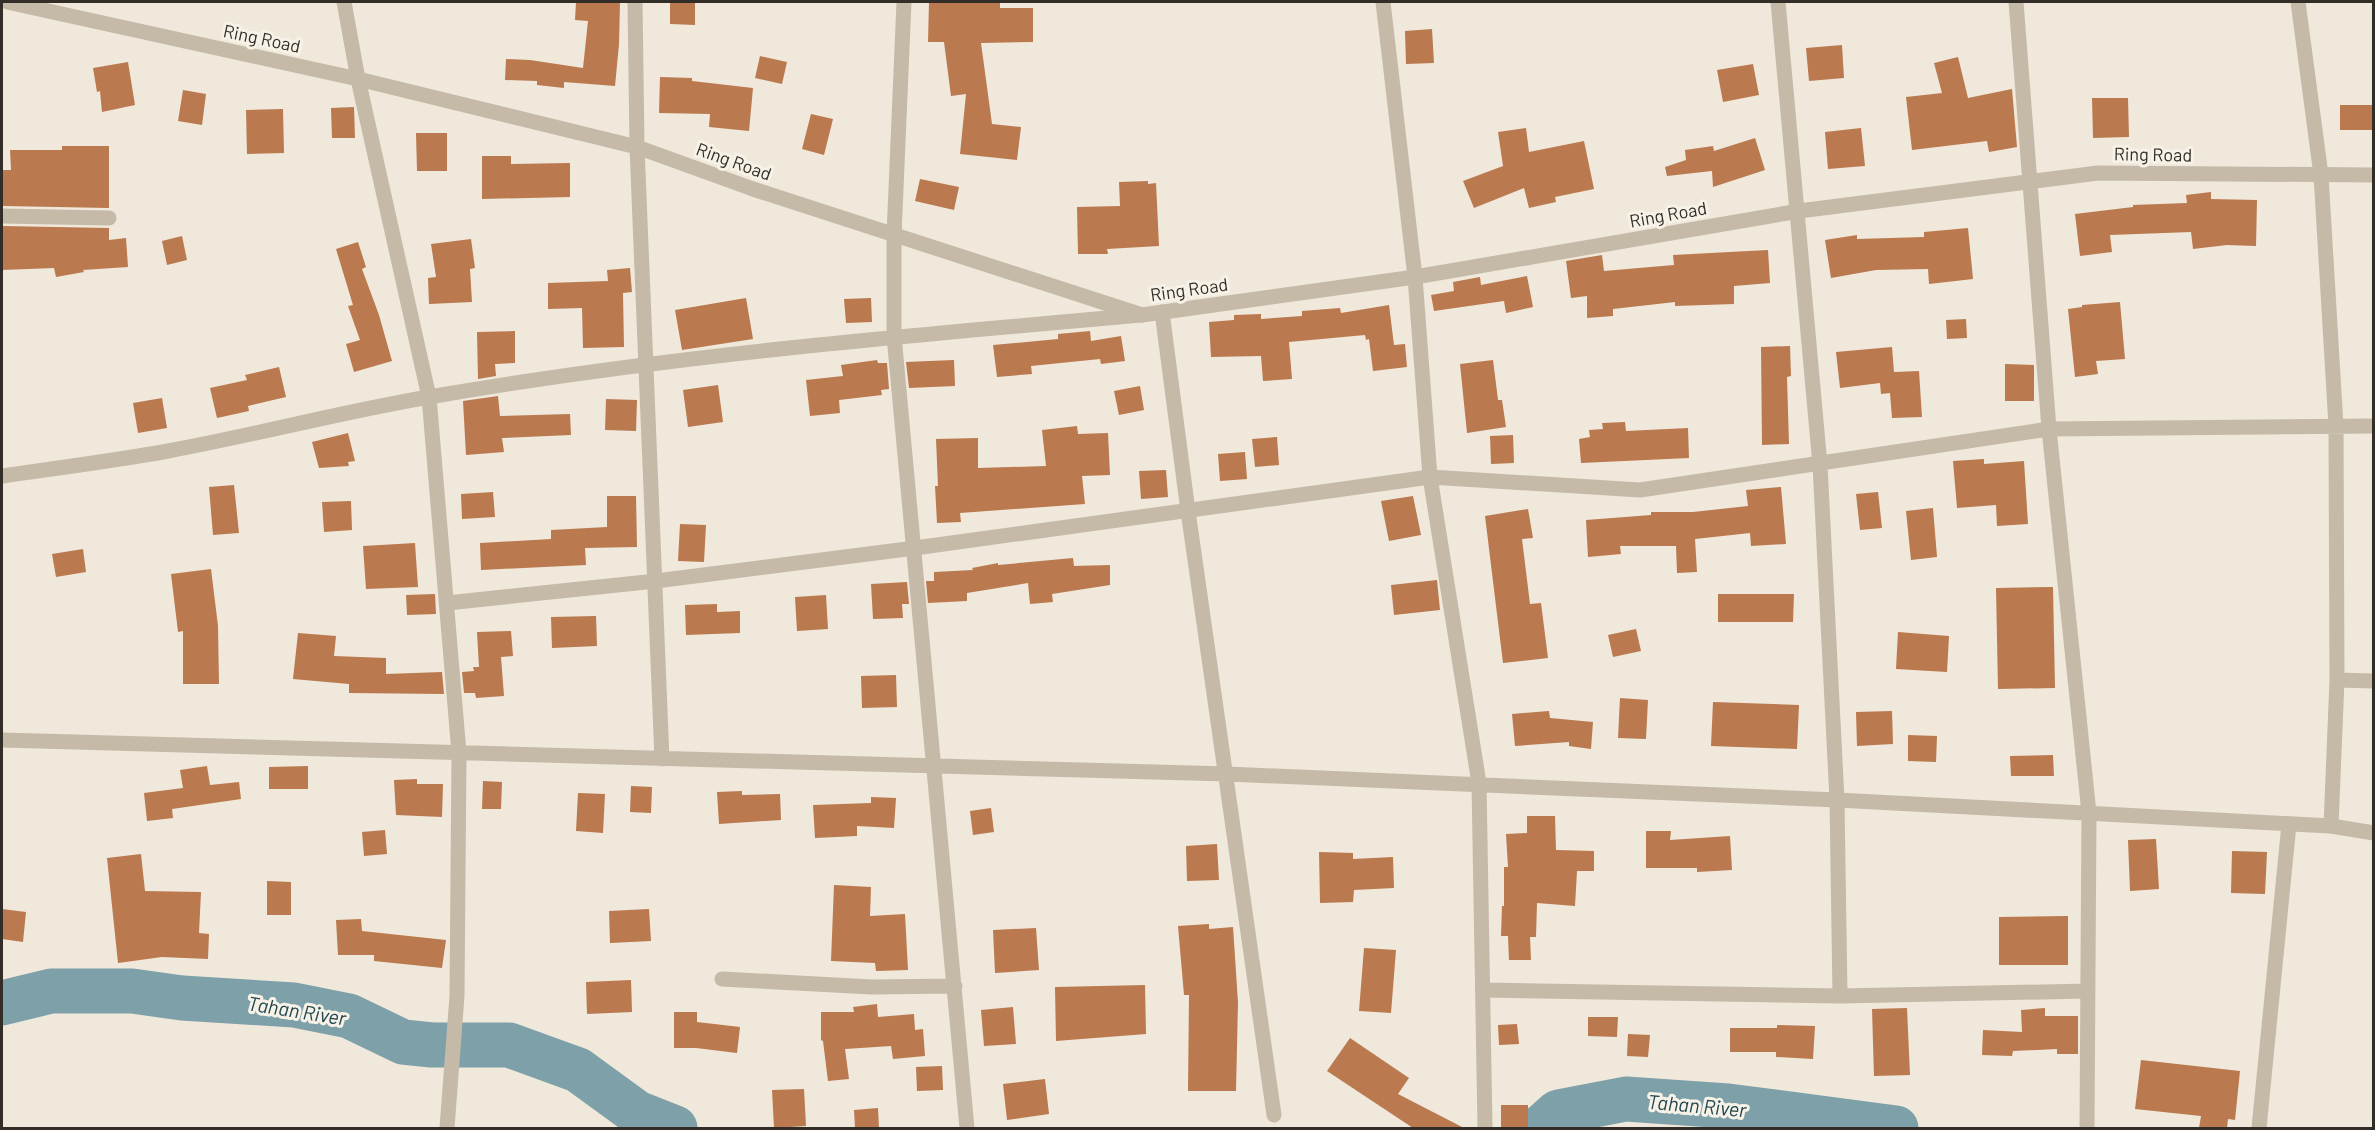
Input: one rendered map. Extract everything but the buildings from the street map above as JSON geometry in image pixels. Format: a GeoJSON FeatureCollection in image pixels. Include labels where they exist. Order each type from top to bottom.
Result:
{"type":"FeatureCollection","features":[{"type":"Feature","properties":{"kind":"street","name":"Ring Road"},"geometry":{"type":"LineString","coordinates":[[7,2],[358,79],[637,147],[753,189],[1142,315],[1415,277],[1799,211],[2098,172],[2373,175]]}},
{"type":"Feature","properties":{"kind":"street"},"geometry":{"type":"LineString","coordinates":[[344,2],[358,79],[429,397],[459,753],[457,996],[447,1128]]}},
{"type":"Feature","properties":{"kind":"street"},"geometry":{"type":"LineString","coordinates":[[635,2],[637,147],[662,759]]}},
{"type":"Feature","properties":{"kind":"street"},"geometry":{"type":"LineString","coordinates":[[904,2],[894,235],[894,336],[936,766],[967,1128]]}},
{"type":"Feature","properties":{"kind":"street"},"geometry":{"type":"LineString","coordinates":[[1383,2],[1415,277],[1430,477],[1479,783],[1485,1128]]}},
{"type":"Feature","properties":{"kind":"street"},"geometry":{"type":"LineString","coordinates":[[1778,2],[1799,211],[1820,465],[1837,800],[1840,996]]}},
{"type":"Feature","properties":{"kind":"street"},"geometry":{"type":"LineString","coordinates":[[2016,2],[2049,429],[2089,813],[2087,1128]]}},
{"type":"Feature","properties":{"kind":"street"},"geometry":{"type":"LineString","coordinates":[[2298,2],[2321,175],[2336,426],[2337,680],[2331,826]]}},
{"type":"Feature","properties":{"kind":"street"},"geometry":{"type":"LineString","coordinates":[[2,216],[109,218]]}},
{"type":"Feature","properties":{"kind":"street"},"geometry":{"type":"LineString","coordinates":[[1162,312],[1274,1115]]}},
{"type":"Feature","properties":{"kind":"street"},"geometry":{"type":"LineString","coordinates":[[2,476],[168,451],[429,397],[647,365],[894,336],[1142,315]]}},
{"type":"Feature","properties":{"kind":"street"},"geometry":{"type":"LineString","coordinates":[[447,603],[656,581],[915,548],[1430,477],[1640,490],[1820,465],[2049,429],[2373,426]]}},
{"type":"Feature","properties":{"kind":"street"},"geometry":{"type":"LineString","coordinates":[[2337,680],[2373,681]]}},
{"type":"Feature","properties":{"kind":"street"},"geometry":{"type":"LineString","coordinates":[[2,740],[1479,783],[2331,826],[2373,833]]}},
{"type":"Feature","properties":{"kind":"street"},"geometry":{"type":"LineString","coordinates":[[2259,1128],[2289,824]]}},
{"type":"Feature","properties":{"kind":"street"},"geometry":{"type":"LineString","coordinates":[[722,979],[872,987],[955,986]]}},
{"type":"Feature","properties":{"kind":"street"},"geometry":{"type":"LineString","coordinates":[[1484,990],[1840,996],[2088,991]]}},
{"type":"Feature","properties":{"kind":"waterway","name":"Tahan River"},"geometry":{"type":"LineString","coordinates":[[2,1003],[51,991],[132,991],[182,998],[294,1005],[349,1016],[403,1042],[432,1045],[509,1045],[578,1070],[637,1113],[675,1128]]}},
{"type":"Feature","properties":{"kind":"waterway","name":"Tahan River"},"geometry":{"type":"LineString","coordinates":[[1540,1128],[1558,1112],[1626,1099],[1728,1106],[1896,1128]]}}]}
